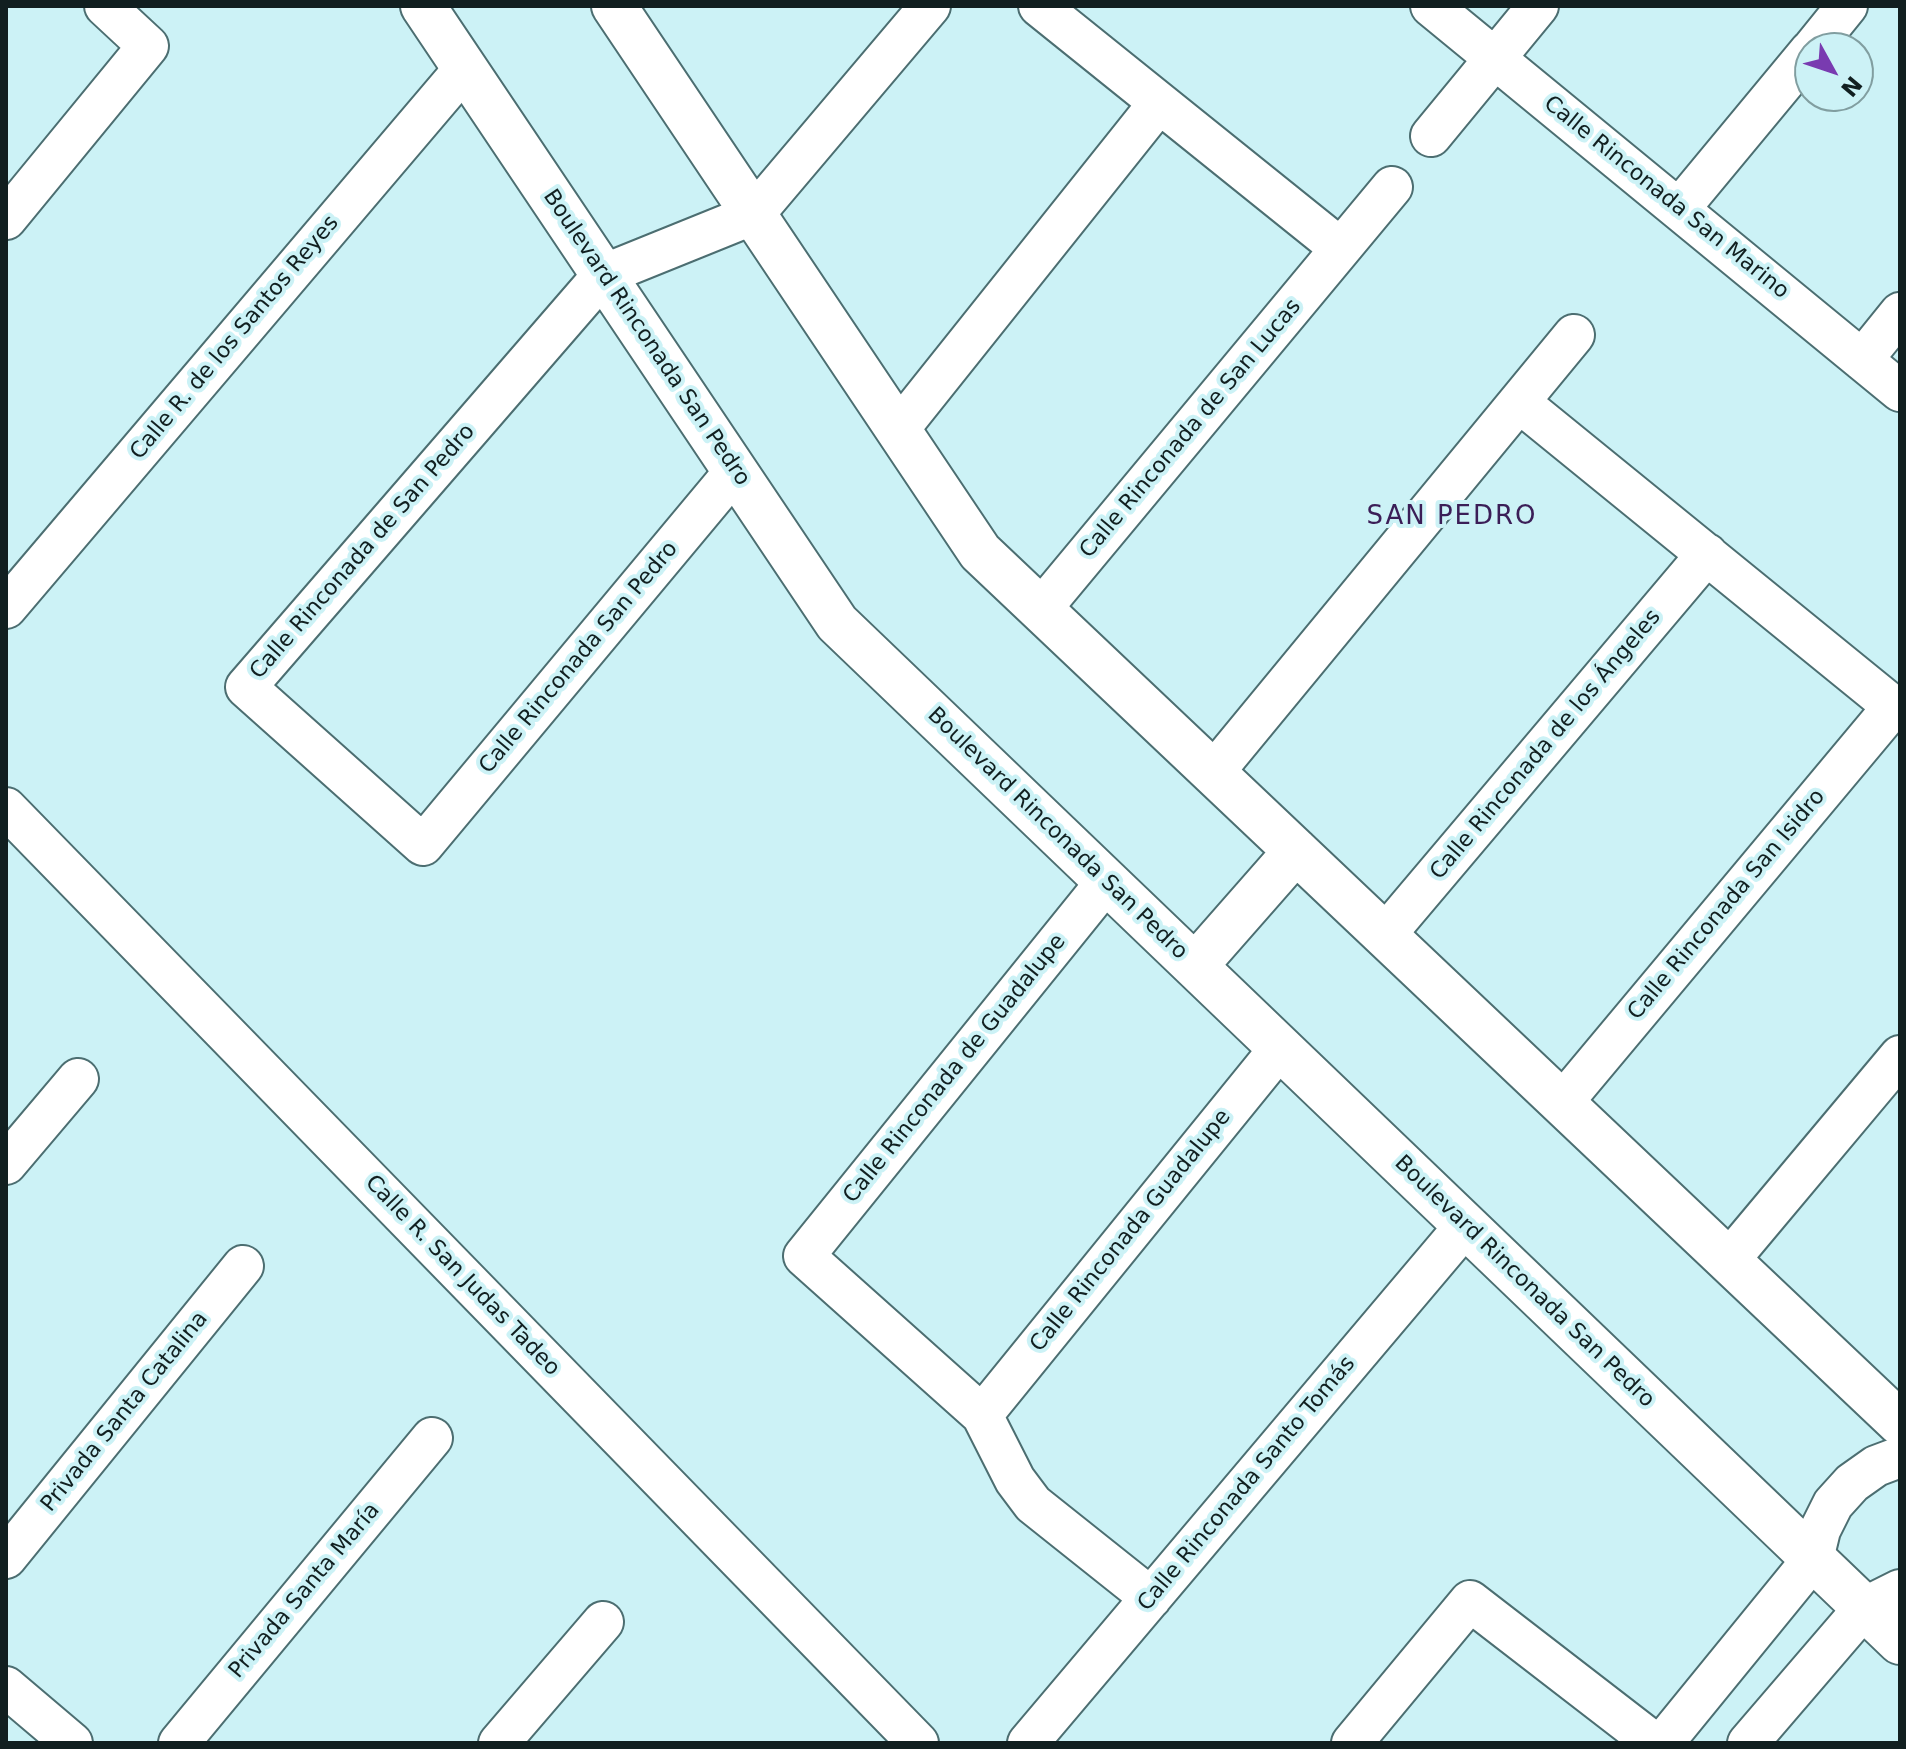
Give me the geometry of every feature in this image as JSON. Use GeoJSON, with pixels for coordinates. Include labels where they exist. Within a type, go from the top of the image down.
{"type":"FeatureCollection","features":[{"type":"Feature","properties":{"kind":"street"},"geometry":{"type":"LineString","coordinates":[[6,219],[148,46],[105,6]]}},
{"type":"Feature","properties":{"kind":"street","name":"Boulevard Rinconada San Pedro"},"geometry":{"type":"LineString","coordinates":[[423,6],[837,623],[1813,1559],[1882,1599],[1900,1642]]}},
{"type":"Feature","properties":{"kind":"street"},"geometry":{"type":"LineString","coordinates":[[603,275],[754,214],[930,6]]}},
{"type":"Feature","properties":{"kind":"street"},"geometry":{"type":"LineString","coordinates":[[1039,6],[1340,248]]}},
{"type":"Feature","properties":{"kind":"street","name":"Calle Rinconada San Marino"},"geometry":{"type":"LineString","coordinates":[[1431,6],[1900,391]]}},
{"type":"Feature","properties":{"kind":"street"},"geometry":{"type":"LineString","coordinates":[[1431,136],[1538,6]]}},
{"type":"Feature","properties":{"kind":"street"},"geometry":{"type":"LineString","coordinates":[[1826,32],[1847,6]]}},
{"type":"Feature","properties":{"kind":"street"},"geometry":{"type":"LineString","coordinates":[[619,8],[980,552],[1900,1423]]}},
{"type":"Feature","properties":{"kind":"street","name":"Calle R. de los Santos Reyes"},"geometry":{"type":"LineString","coordinates":[[6,608],[465,68]]}},
{"type":"Feature","properties":{"kind":"street"},"geometry":{"type":"LineString","coordinates":[[1679,209],[1794,70]]}},
{"type":"Feature","properties":{"kind":"street"},"geometry":{"type":"LineString","coordinates":[[898,430],[1159,103]]}},
{"type":"Feature","properties":{"kind":"street","name":"Calle Rinconada de San Lucas"},"geometry":{"type":"LineString","coordinates":[[1041,609],[1392,187]]}},
{"type":"Feature","properties":{"kind":"street","name":"Calle Rinconada de San Pedro"},"geometry":{"type":"LineString","coordinates":[[423,845],[246,687],[603,275]]}},
{"type":"Feature","properties":{"kind":"street"},"geometry":{"type":"LineString","coordinates":[[1862,360],[1900,313]]}},
{"type":"Feature","properties":{"kind":"street"},"geometry":{"type":"LineString","coordinates":[[1213,773],[1574,335]]}},
{"type":"Feature","properties":{"kind":"street","name":"Calle Rinconada San Isidro"},"geometry":{"type":"LineString","coordinates":[[1519,402],[1896,709],[1562,1103]]}},
{"type":"Feature","properties":{"kind":"street","name":"Calle Rinconada San Pedro"},"geometry":{"type":"LineString","coordinates":[[423,845],[735,471]]}},
{"type":"Feature","properties":{"kind":"street","name":"Calle Rinconada de los Ángeles"},"geometry":{"type":"LineString","coordinates":[[1385,935],[1707,554]]}},
{"type":"Feature","properties":{"kind":"street","name":"Calle R. San Judas Tadeo"},"geometry":{"type":"LineString","coordinates":[[6,808],[918,1743]]}},
{"type":"Feature","properties":{"kind":"street"},"geometry":{"type":"LineString","coordinates":[[1195,966],[1296,851]]}},
{"type":"Feature","properties":{"kind":"street","name":"Calle Rinconada de Guadalupe"},"geometry":{"type":"LineString","coordinates":[[982,1415],[804,1256],[1107,881]]}},
{"type":"Feature","properties":{"kind":"street","name":"Calle Rinconada Guadalupe"},"geometry":{"type":"LineString","coordinates":[[982,1415],[1280,1048]]}},
{"type":"Feature","properties":{"kind":"street"},"geometry":{"type":"LineString","coordinates":[[1729,1260],[1900,1056]]}},
{"type":"Feature","properties":{"kind":"street"},"geometry":{"type":"LineString","coordinates":[[6,1164],[78,1079]]}},
{"type":"Feature","properties":{"kind":"street","name":"Calle Rinconada Santo Tomás"},"geometry":{"type":"LineString","coordinates":[[1028,1743],[1465,1226]]}},
{"type":"Feature","properties":{"kind":"street","name":"Privada Santa Catalina"},"geometry":{"type":"LineString","coordinates":[[6,1558],[243,1266]]}},
{"type":"Feature","properties":{"kind":"street"},"geometry":{"type":"LineString","coordinates":[[982,1415],[1015,1480],[1033,1504],[1151,1598]]}},
{"type":"Feature","properties":{"kind":"street","name":"Privada Santa María"},"geometry":{"type":"LineString","coordinates":[[179,1743],[432,1438]]}},
{"type":"Feature","properties":{"kind":"street"},"geometry":{"type":"LineString","coordinates":[[1663,1743],[1813,1559],[1820,1530],[1833,1504],[1852,1483],[1876,1466],[1900,1457]]}},
{"type":"Feature","properties":{"kind":"street"},"geometry":{"type":"LineString","coordinates":[[1748,1743],[1882,1599]]}},
{"type":"Feature","properties":{"kind":"street"},"geometry":{"type":"LineString","coordinates":[[1352,1743],[1470,1601],[1654,1743]]}},
{"type":"Feature","properties":{"kind":"street"},"geometry":{"type":"LineString","coordinates":[[499,1743],[603,1622]]}},
{"type":"Feature","properties":{"kind":"street"},"geometry":{"type":"LineString","coordinates":[[6,1687],[72,1743]]}},
{"type":"Feature","properties":{"kind":"district","name":"SAN PEDRO"},"geometry":{"type":"Point","coordinates":[1452,517]}}]}
